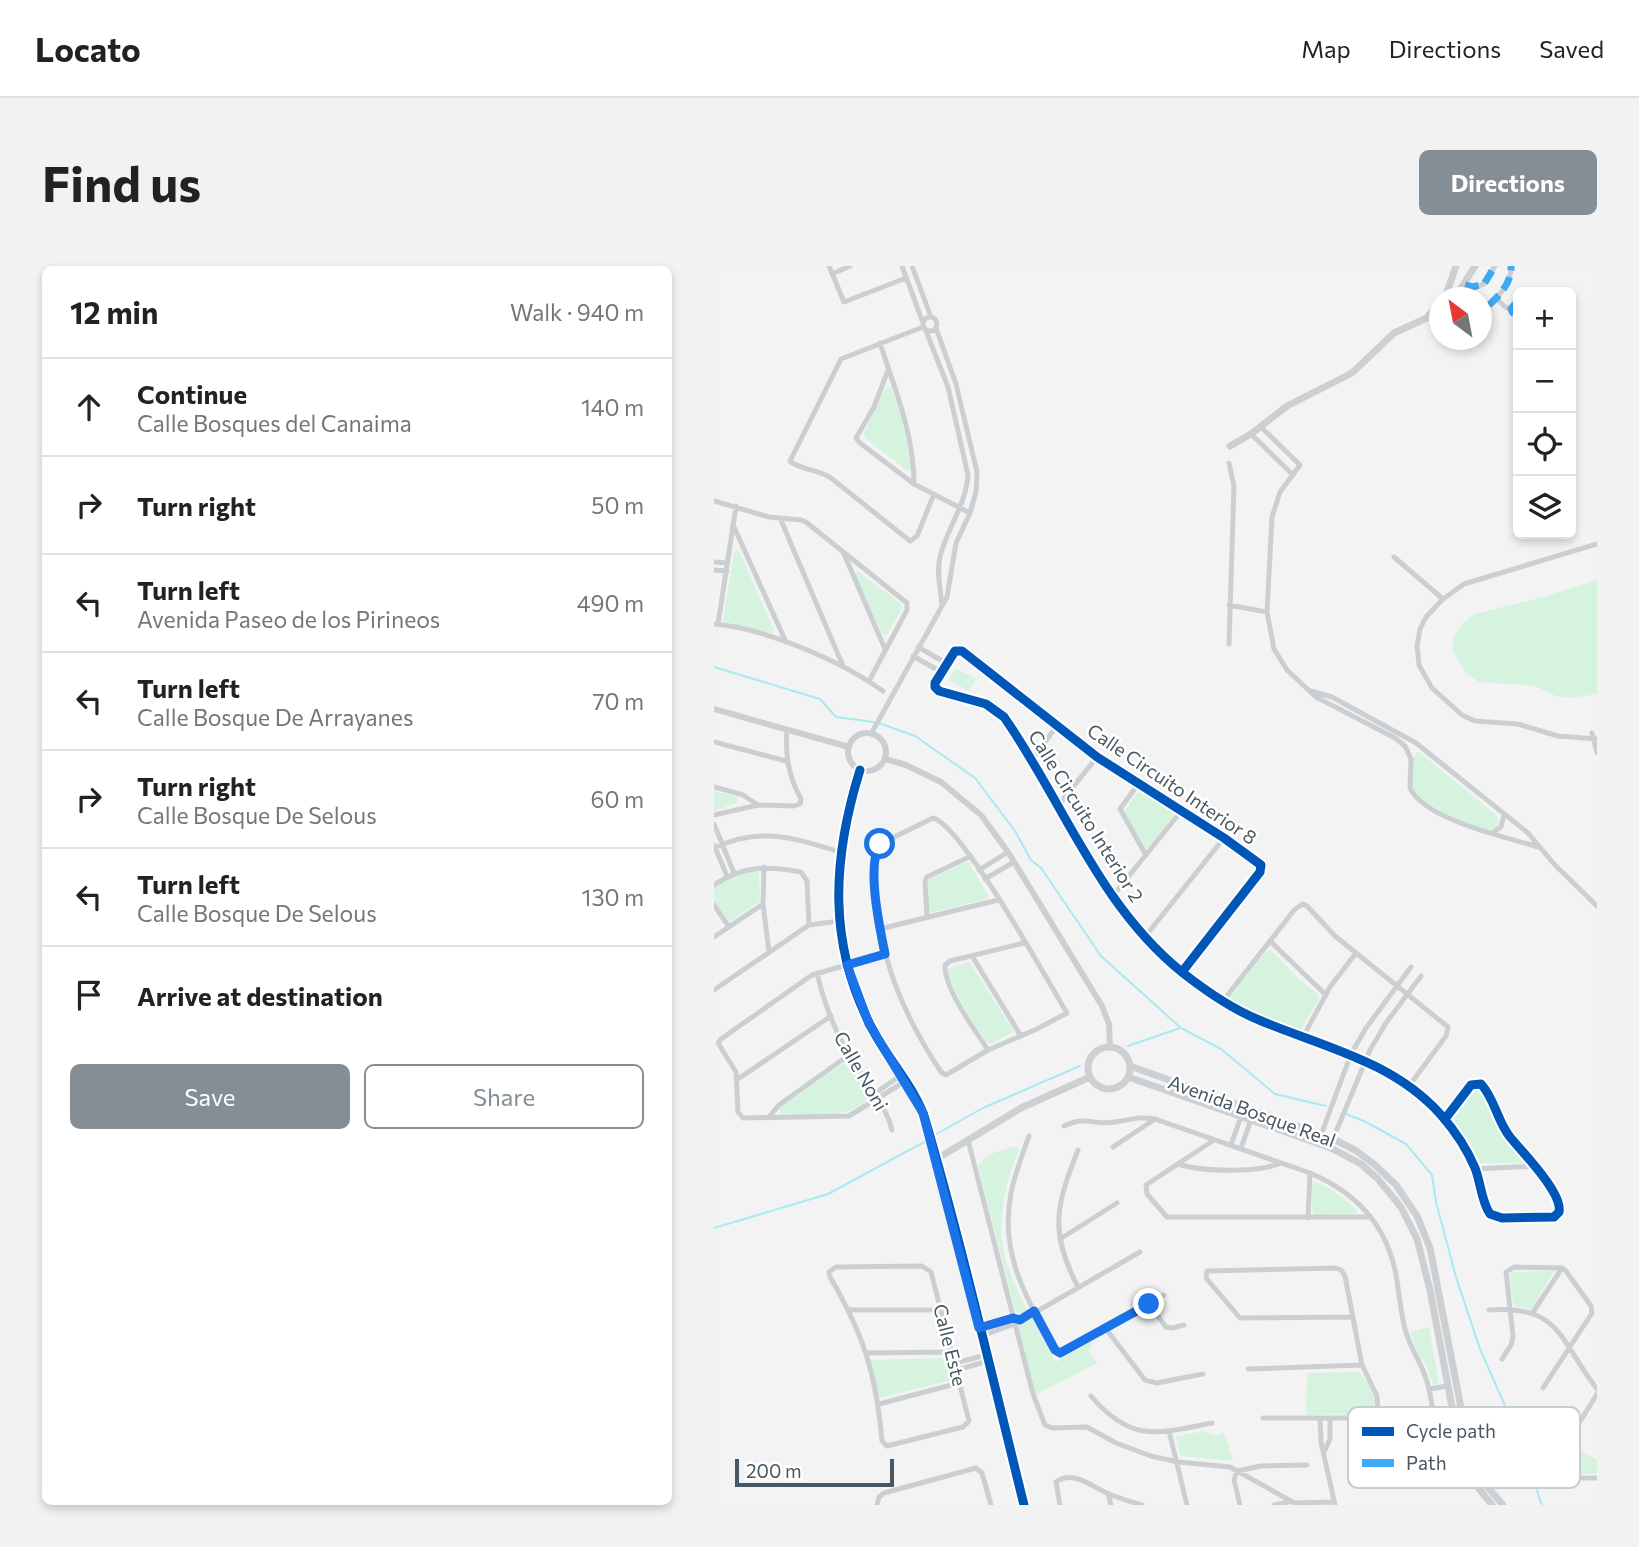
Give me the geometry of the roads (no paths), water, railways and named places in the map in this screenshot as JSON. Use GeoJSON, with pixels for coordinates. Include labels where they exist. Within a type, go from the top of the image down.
{"type":"FeatureCollection","features":[{"type":"Feature","properties":{"kind":"main road"},"geometry":{"type":"LineString","coordinates":[[1449,287],[1456,266]]}},
{"type":"Feature","properties":{"kind":"main road"},"geometry":{"type":"LineString","coordinates":[[1454,275],[1465,285],[1475,266]]}},
{"type":"Feature","properties":{"kind":"main road"},"geometry":{"type":"LineString","coordinates":[[1423,320],[1429,314]]}},
{"type":"Feature","properties":{"kind":"main road"},"geometry":{"type":"LineString","coordinates":[[1230,446],[1261,427],[1287,406],[1345,377],[1394,333],[1429,317]]}},
{"type":"Feature","properties":{"kind":"main road"},"geometry":{"type":"LineString","coordinates":[[1110,1047],[1126,1055],[1130,1066],[1128,1077],[1121,1085],[1110,1089],[1098,1086],[1090,1077],[1090,1059],[1098,1050],[1110,1047]]}},
{"type":"Feature","properties":{"kind":"main road","name":"Avenida Bosque Real"},"geometry":{"type":"LineString","coordinates":[[1130,1066],[1242,1112]]}},
{"type":"Feature","properties":{"kind":"main road"},"geometry":{"type":"LineString","coordinates":[[935,1160],[1021,1108],[1090,1077]]}},
{"type":"Feature","properties":{"kind":"main road","name":"Avenida Bosque Real"},"geometry":{"type":"LineString","coordinates":[[1128,1077],[1333,1139],[1375,1165],[1396,1185],[1411,1207],[1430,1248],[1451,1407]]}},
{"type":"Feature","properties":{"kind":"main road","name":"Avenida Bosque Real"},"geometry":{"type":"LineString","coordinates":[[1252,1115],[1340,1152],[1361,1164],[1386,1188],[1401,1208],[1417,1239],[1439,1319],[1459,1407]]}},
{"type":"Feature","properties":{"kind":"main road","name":"Avenida Bosque Real"},"geometry":{"type":"LineString","coordinates":[[1479,1488],[1492,1505]]}},
{"type":"Feature","properties":{"kind":"main road","name":"Avenida Bosque Real"},"geometry":{"type":"LineString","coordinates":[[1489,1488],[1503,1505]]}},
{"type":"Feature","properties":{"kind":"street"},"geometry":{"type":"LineString","coordinates":[[829,266],[842,300],[847,302],[906,278]]}},
{"type":"Feature","properties":{"kind":"street"},"geometry":{"type":"LineString","coordinates":[[832,274],[850,266]]}},
{"type":"Feature","properties":{"kind":"street"},"geometry":{"type":"LineString","coordinates":[[902,266],[948,387],[968,475],[961,507],[940,558],[938,576],[942,606]]}},
{"type":"Feature","properties":{"kind":"street"},"geometry":{"type":"LineString","coordinates":[[873,731],[885,746],[885,759],[872,771],[860,770],[850,761],[849,747],[860,735],[873,731],[942,606],[949,590],[950,564],[956,543],[976,492],[976,472],[956,384],[936,328],[937,321],[931,317],[912,266]]}},
{"type":"Feature","properties":{"kind":"street"},"geometry":{"type":"LineString","coordinates":[[1465,285],[1473,287],[1484,284],[1495,266]]}},
{"type":"Feature","properties":{"kind":"street"},"geometry":{"type":"LineString","coordinates":[[1492,301],[1510,278],[1511,266]]}},
{"type":"Feature","properties":{"kind":"street"},"geometry":{"type":"LineString","coordinates":[[1496,298],[1513,313]]}},
{"type":"Feature","properties":{"kind":"street"},"geometry":{"type":"LineString","coordinates":[[924,327],[925,318],[931,317]]}},
{"type":"Feature","properties":{"kind":"street"},"geometry":{"type":"LineString","coordinates":[[934,494],[917,536],[910,541],[831,478],[817,470],[797,467],[790,461],[840,361],[847,355],[924,327],[933,331],[936,328]]}},
{"type":"Feature","properties":{"kind":"street"},"geometry":{"type":"LineString","coordinates":[[880,343],[907,424],[915,484]]}},
{"type":"Feature","properties":{"kind":"street"},"geometry":{"type":"LineString","coordinates":[[888,370],[874,407],[856,438],[915,484],[970,513]]}},
{"type":"Feature","properties":{"kind":"street"},"geometry":{"type":"LineString","coordinates":[[1261,427],[1299,463],[1273,507],[1266,612],[1271,637],[1281,662],[1295,679],[1320,700],[1401,743],[1411,759],[1409,785],[1417,798],[1449,818],[1538,847]]}},
{"type":"Feature","properties":{"kind":"street"},"geometry":{"type":"LineString","coordinates":[[1251,434],[1293,475]]}},
{"type":"Feature","properties":{"kind":"street"},"geometry":{"type":"LineString","coordinates":[[1276,459],[1285,450]]}},
{"type":"Feature","properties":{"kind":"street"},"geometry":{"type":"LineString","coordinates":[[1229,463],[1234,486],[1229,644]]}},
{"type":"Feature","properties":{"kind":"street"},"geometry":{"type":"LineString","coordinates":[[714,501],[769,517],[806,522],[907,603],[907,610],[869,681]]}},
{"type":"Feature","properties":{"kind":"street"},"geometry":{"type":"LineString","coordinates":[[736,506],[716,624],[786,642],[844,667],[883,691]]}},
{"type":"Feature","properties":{"kind":"street"},"geometry":{"type":"LineString","coordinates":[[780,518],[844,667]]}},
{"type":"Feature","properties":{"kind":"street"},"geometry":{"type":"LineString","coordinates":[[734,527],[786,642]]}},
{"type":"Feature","properties":{"kind":"street"},"geometry":{"type":"LineString","coordinates":[[1597,544],[1464,584],[1443,599],[1426,617],[1420,629],[1417,652],[1424,677],[1446,703],[1462,715],[1475,721],[1518,724],[1558,736],[1595,736],[1597,753]]}},
{"type":"Feature","properties":{"kind":"street"},"geometry":{"type":"LineString","coordinates":[[842,551],[885,649]]}},
{"type":"Feature","properties":{"kind":"street"},"geometry":{"type":"LineString","coordinates":[[1394,557],[1443,599]]}},
{"type":"Feature","properties":{"kind":"street"},"geometry":{"type":"LineString","coordinates":[[714,562],[728,563]]}},
{"type":"Feature","properties":{"kind":"street"},"geometry":{"type":"LineString","coordinates":[[714,570],[727,571]]}},
{"type":"Feature","properties":{"kind":"street"},"geometry":{"type":"LineString","coordinates":[[1229,605],[1266,612]]}},
{"type":"Feature","properties":{"kind":"street"},"geometry":{"type":"LineString","coordinates":[[913,656],[941,672],[946,663],[918,647]]}},
{"type":"Feature","properties":{"kind":"street","name":"Calle Circuito Interior 8"},"geometry":{"type":"LineString","coordinates":[[946,663],[957,650],[962,652],[1097,757],[1182,810],[1259,863],[1261,870],[1182,972]]}},
{"type":"Feature","properties":{"kind":"street","name":"Calle Circuito Interior 2"},"geometry":{"type":"LineString","coordinates":[[941,672],[935,683],[937,689],[979,701],[1000,713],[1112,897],[1144,938],[1182,972],[1223,1001],[1258,1020],[1365,1060],[1409,1086],[1445,1119],[1457,1134],[1475,1169],[1490,1213],[1502,1218],[1554,1217],[1559,1212],[1560,1205],[1535,1166]]}},
{"type":"Feature","properties":{"kind":"street"},"geometry":{"type":"LineString","coordinates":[[1311,691],[1332,697],[1416,743],[1528,833],[1538,847],[1597,906]]}},
{"type":"Feature","properties":{"kind":"street"},"geometry":{"type":"LineString","coordinates":[[714,709],[849,747]]}},
{"type":"Feature","properties":{"kind":"street"},"geometry":{"type":"LineString","coordinates":[[1031,761],[1056,727]]}},
{"type":"Feature","properties":{"kind":"street"},"geometry":{"type":"LineString","coordinates":[[714,814],[758,805],[794,807],[800,804],[801,799],[786,761],[787,729]]}},
{"type":"Feature","properties":{"kind":"street"},"geometry":{"type":"LineString","coordinates":[[714,742],[786,761]]}},
{"type":"Feature","properties":{"kind":"street"},"geometry":{"type":"LineString","coordinates":[[1057,807],[1097,757]]}},
{"type":"Feature","properties":{"kind":"street"},"geometry":{"type":"LineString","coordinates":[[885,759],[923,772],[956,792],[981,814],[1008,852],[1106,1013],[1110,1047]]}},
{"type":"Feature","properties":{"kind":"street"},"geometry":{"type":"LineString","coordinates":[[860,770],[849,805],[837,885],[847,965],[869,1024],[923,1113],[1024,1505]]}},
{"type":"Feature","properties":{"kind":"street"},"geometry":{"type":"LineString","coordinates":[[1139,783],[1121,809],[1146,855]]}},
{"type":"Feature","properties":{"kind":"street"},"geometry":{"type":"LineString","coordinates":[[714,787],[743,795],[758,805]]}},
{"type":"Feature","properties":{"kind":"street"},"geometry":{"type":"LineString","coordinates":[[1112,897],[1182,810]]}},
{"type":"Feature","properties":{"kind":"street"},"geometry":{"type":"LineString","coordinates":[[1492,833],[1500,828],[1504,816]]}},
{"type":"Feature","properties":{"kind":"street"},"geometry":{"type":"LineString","coordinates":[[937,819],[945,824],[979,870],[1067,1013],[988,1050],[951,1073],[943,1074],[913,1028],[899,998],[885,954],[874,873],[876,851],[880,844],[926,821],[937,819]]}},
{"type":"Feature","properties":{"kind":"street"},"geometry":{"type":"LineString","coordinates":[[714,824],[734,873]]}},
{"type":"Feature","properties":{"kind":"street"},"geometry":{"type":"LineString","coordinates":[[727,876],[714,847],[750,836],[793,838],[840,852]]}},
{"type":"Feature","properties":{"kind":"street"},"geometry":{"type":"LineString","coordinates":[[1144,938],[1224,838]]}},
{"type":"Feature","properties":{"kind":"street"},"geometry":{"type":"LineString","coordinates":[[979,870],[1008,852]]}},
{"type":"Feature","properties":{"kind":"street"},"geometry":{"type":"LineString","coordinates":[[927,916],[927,877],[971,856]]}},
{"type":"Feature","properties":{"kind":"street"},"geometry":{"type":"LineString","coordinates":[[985,879],[1014,862]]}},
{"type":"Feature","properties":{"kind":"street"},"geometry":{"type":"LineString","coordinates":[[764,867],[763,904],[769,952]]}},
{"type":"Feature","properties":{"kind":"street"},"geometry":{"type":"LineString","coordinates":[[714,885],[734,873],[764,867],[804,873],[807,881],[809,925]]}},
{"type":"Feature","properties":{"kind":"street"},"geometry":{"type":"LineString","coordinates":[[880,929],[998,900]]}},
{"type":"Feature","properties":{"kind":"street"},"geometry":{"type":"LineString","coordinates":[[714,937],[763,904]]}},
{"type":"Feature","properties":{"kind":"street"},"geometry":{"type":"LineString","coordinates":[[1223,1001],[1295,909],[1303,904],[1356,953],[1449,1029],[1447,1036],[1409,1086]]}},
{"type":"Feature","properties":{"kind":"street"},"geometry":{"type":"LineString","coordinates":[[714,905],[729,927]]}},
{"type":"Feature","properties":{"kind":"street"},"geometry":{"type":"LineString","coordinates":[[714,990],[809,925],[840,921]]}},
{"type":"Feature","properties":{"kind":"street"},"geometry":{"type":"LineString","coordinates":[[1270,942],[1326,995]]}},
{"type":"Feature","properties":{"kind":"street"},"geometry":{"type":"LineString","coordinates":[[988,1050],[964,1012],[945,971],[945,965],[950,961],[1024,943]]}},
{"type":"Feature","properties":{"kind":"street"},"geometry":{"type":"LineString","coordinates":[[1303,1037],[1326,995],[1356,953]]}},
{"type":"Feature","properties":{"kind":"street"},"geometry":{"type":"LineString","coordinates":[[885,954],[817,973],[719,1041],[719,1046],[732,1064],[738,1079],[740,1116],[849,1116],[902,1079]]}},
{"type":"Feature","properties":{"kind":"street"},"geometry":{"type":"LineString","coordinates":[[972,956],[1021,1036]]}},
{"type":"Feature","properties":{"kind":"street"},"geometry":{"type":"LineString","coordinates":[[1321,1135],[1351,1054],[1366,1028],[1411,967]]}},
{"type":"Feature","properties":{"kind":"street","name":"Calle Noni"},"geometry":{"type":"LineString","coordinates":[[817,973],[831,1016],[849,1055],[875,1096],[892,1130]]}},
{"type":"Feature","properties":{"kind":"street"},"geometry":{"type":"LineString","coordinates":[[1333,1139],[1377,1035],[1421,976]]}},
{"type":"Feature","properties":{"kind":"street"},"geometry":{"type":"LineString","coordinates":[[738,1079],[831,1016]]}},
{"type":"Feature","properties":{"kind":"street"},"geometry":{"type":"LineString","coordinates":[[768,1117],[779,1105],[849,1055]]}},
{"type":"Feature","properties":{"kind":"street"},"geometry":{"type":"LineString","coordinates":[[1445,1119],[1471,1085],[1481,1084],[1509,1136],[1535,1166]]}},
{"type":"Feature","properties":{"kind":"street"},"geometry":{"type":"LineString","coordinates":[[1231,1145],[1242,1112]]}},
{"type":"Feature","properties":{"kind":"street"},"geometry":{"type":"LineString","coordinates":[[1241,1148],[1252,1115]]}},
{"type":"Feature","properties":{"kind":"street"},"geometry":{"type":"LineString","coordinates":[[1064,1126],[1079,1120],[1108,1123],[1137,1116],[1155,1119],[1310,1173],[1340,1188],[1371,1217],[1388,1249],[1395,1268],[1405,1329],[1429,1389],[1432,1407]]}},
{"type":"Feature","properties":{"kind":"street"},"geometry":{"type":"LineString","coordinates":[[1113,1147],[1155,1119]]}},
{"type":"Feature","properties":{"kind":"street"},"geometry":{"type":"LineString","coordinates":[[1029,1136],[1011,1193],[1008,1222],[1014,1268],[1058,1353],[1164,1295]]}},
{"type":"Feature","properties":{"kind":"street"},"geometry":{"type":"LineString","coordinates":[[968,1140],[1033,1394],[1045,1425],[1052,1428],[1087,1427],[1134,1451],[1178,1462],[1221,1466],[1237,1471],[1294,1503]]}},
{"type":"Feature","properties":{"kind":"street"},"geometry":{"type":"LineString","coordinates":[[1214,1140],[1145,1188],[1162,1213],[1171,1219],[1371,1217]]}},
{"type":"Feature","properties":{"kind":"street"},"geometry":{"type":"LineString","coordinates":[[1078,1150],[1062,1193],[1058,1213],[1064,1258],[1078,1287]]}},
{"type":"Feature","properties":{"kind":"street"},"geometry":{"type":"LineString","coordinates":[[1178,1164],[1198,1168],[1256,1169],[1281,1163]]}},
{"type":"Feature","properties":{"kind":"street"},"geometry":{"type":"LineString","coordinates":[[1475,1169],[1535,1166]]}},
{"type":"Feature","properties":{"kind":"street"},"geometry":{"type":"LineString","coordinates":[[1308,1218],[1310,1173]]}},
{"type":"Feature","properties":{"kind":"street"},"geometry":{"type":"LineString","coordinates":[[1060,1239],[1117,1203]]}},
{"type":"Feature","properties":{"kind":"street"},"geometry":{"type":"LineString","coordinates":[[980,1332],[1016,1320],[1140,1252]]}},
{"type":"Feature","properties":{"kind":"street","name":"Calle Este"},"geometry":{"type":"LineString","coordinates":[[849,1310],[830,1277],[830,1270],[836,1267],[928,1268],[969,1419],[968,1424],[891,1447],[884,1444],[879,1404]]}},
{"type":"Feature","properties":{"kind":"street"},"geometry":{"type":"LineString","coordinates":[[1502,1359],[1513,1341],[1505,1276],[1507,1271],[1514,1268],[1562,1268],[1573,1279],[1592,1311],[1543,1388]]}},
{"type":"Feature","properties":{"kind":"street"},"geometry":{"type":"LineString","coordinates":[[1533,1312],[1562,1268]]}},
{"type":"Feature","properties":{"kind":"street"},"geometry":{"type":"LineString","coordinates":[[1352,1317],[1240,1318],[1206,1278],[1205,1273],[1209,1270],[1338,1269],[1345,1276],[1362,1366],[1377,1396],[1378,1407]]}},
{"type":"Feature","properties":{"kind":"street"},"geometry":{"type":"LineString","coordinates":[[1149,1304],[1166,1327],[1184,1325]]}},
{"type":"Feature","properties":{"kind":"street"},"geometry":{"type":"LineString","coordinates":[[1489,1310],[1510,1308],[1533,1312],[1555,1328],[1597,1392],[1580,1420]]}},
{"type":"Feature","properties":{"kind":"street"},"geometry":{"type":"LineString","coordinates":[[941,1310],[849,1310],[867,1353],[879,1404],[959,1383]]}},
{"type":"Feature","properties":{"kind":"street"},"geometry":{"type":"LineString","coordinates":[[1106,1329],[1145,1380],[1157,1383],[1203,1374]]}},
{"type":"Feature","properties":{"kind":"street"},"geometry":{"type":"LineString","coordinates":[[867,1353],[952,1352]]}},
{"type":"Feature","properties":{"kind":"street"},"geometry":{"type":"LineString","coordinates":[[956,1367],[987,1358]]}},
{"type":"Feature","properties":{"kind":"street"},"geometry":{"type":"LineString","coordinates":[[1248,1369],[1362,1366]]}},
{"type":"Feature","properties":{"kind":"street"},"geometry":{"type":"LineString","coordinates":[[1429,1389],[1447,1386]]}},
{"type":"Feature","properties":{"kind":"street"},"geometry":{"type":"LineString","coordinates":[[1091,1396],[1107,1415],[1129,1428],[1144,1432],[1169,1431],[1212,1423]]}},
{"type":"Feature","properties":{"kind":"street"},"geometry":{"type":"LineString","coordinates":[[1263,1418],[1348,1418]]}},
{"type":"Feature","properties":{"kind":"street"},"geometry":{"type":"LineString","coordinates":[[1274,1505],[1335,1503],[1321,1439],[1320,1418]]}},
{"type":"Feature","properties":{"kind":"street"},"geometry":{"type":"LineString","coordinates":[[1325,1450],[1330,1439],[1330,1418]]}},
{"type":"Feature","properties":{"kind":"street"},"geometry":{"type":"LineString","coordinates":[[1169,1431],[1187,1505]]}},
{"type":"Feature","properties":{"kind":"street"},"geometry":{"type":"LineString","coordinates":[[1237,1471],[1261,1466],[1307,1465]]}},
{"type":"Feature","properties":{"kind":"street"},"geometry":{"type":"LineString","coordinates":[[877,1505],[879,1497],[884,1493],[972,1469],[979,1469],[982,1474],[991,1505]]}},
{"type":"Feature","properties":{"kind":"street"},"geometry":{"type":"LineString","coordinates":[[1237,1471],[1234,1480],[1240,1505]]}},
{"type":"Feature","properties":{"kind":"street"},"geometry":{"type":"LineString","coordinates":[[1060,1505],[1056,1482],[1062,1478],[1075,1477],[1142,1505]]}},
{"type":"Feature","properties":{"kind":"street"},"geometry":{"type":"LineString","coordinates":[[1108,1493],[1111,1505]]}},
{"type":"Feature","properties":{"kind":"waterway"},"geometry":{"type":"LineString","coordinates":[[714,667],[820,699],[836,717],[874,722]]}},
{"type":"Feature","properties":{"kind":"waterway"},"geometry":{"type":"LineString","coordinates":[[879,723],[915,736],[975,778],[1101,956],[1181,1028],[1221,1049],[1275,1094],[1326,1106]]}},
{"type":"Feature","properties":{"kind":"waterway"},"geometry":{"type":"LineString","coordinates":[[1128,1046],[1180,1028]]}},
{"type":"Feature","properties":{"kind":"waterway"},"geometry":{"type":"LineString","coordinates":[[933,1136],[983,1108],[1080,1066]]}},
{"type":"Feature","properties":{"kind":"waterway"},"geometry":{"type":"LineString","coordinates":[[1346,1114],[1406,1144],[1432,1175],[1436,1202],[1456,1277],[1480,1349],[1506,1407]]}},
{"type":"Feature","properties":{"kind":"waterway"},"geometry":{"type":"LineString","coordinates":[[714,1228],[828,1194],[926,1141]]}},
{"type":"Feature","properties":{"kind":"waterway"},"geometry":{"type":"LineString","coordinates":[[1536,1488],[1542,1505]]}}]}
